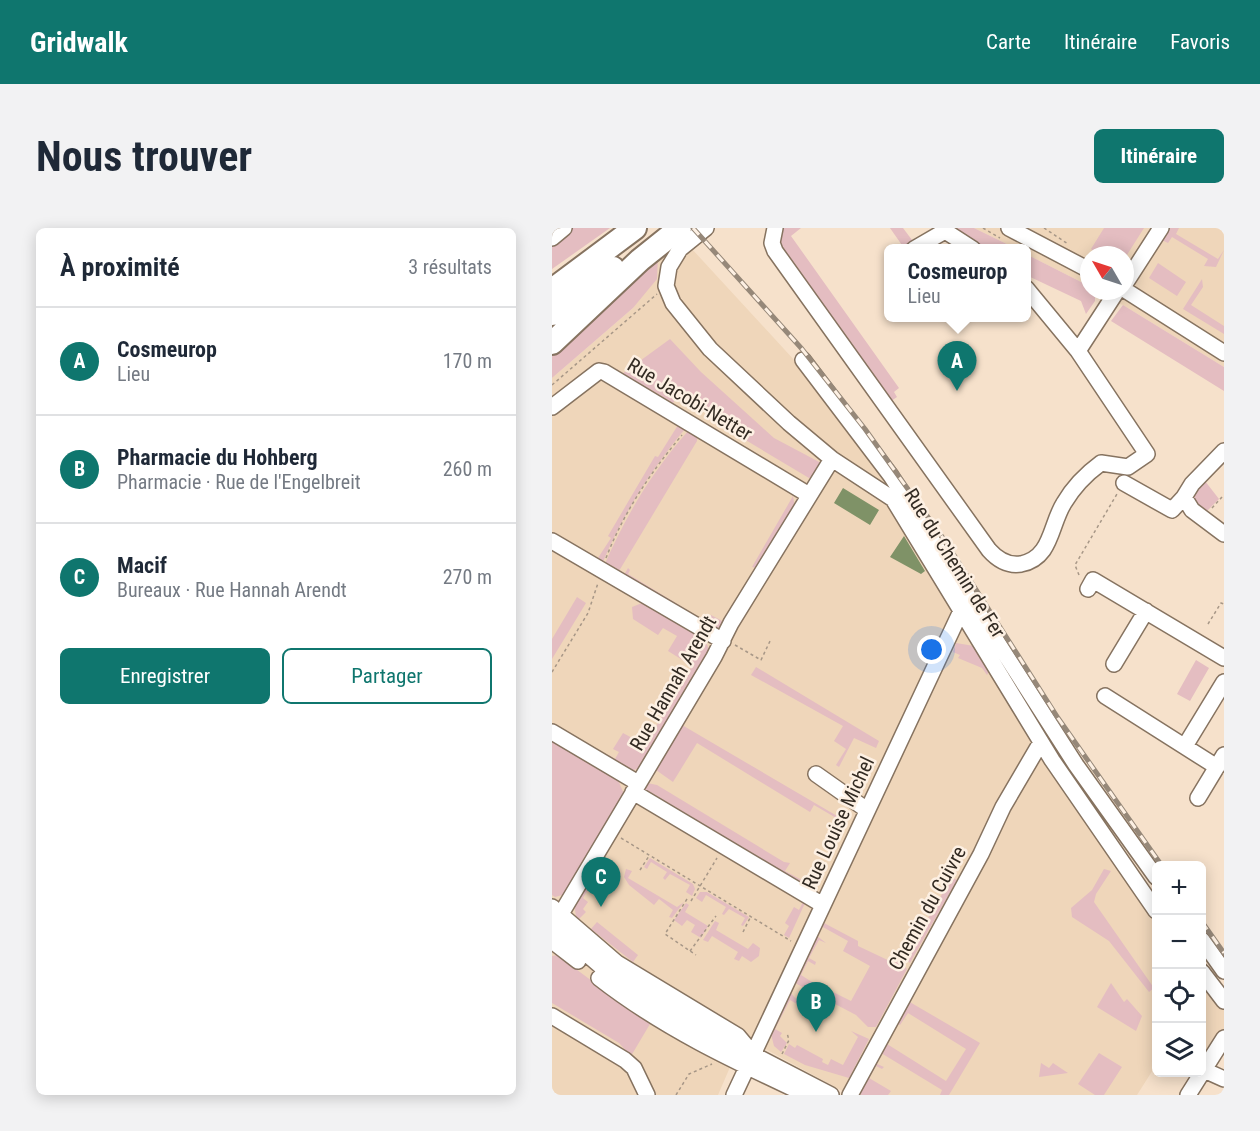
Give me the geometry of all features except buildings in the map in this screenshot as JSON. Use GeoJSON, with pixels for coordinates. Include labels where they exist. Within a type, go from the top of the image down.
{"type":"FeatureCollection","features":[{"type":"Feature","properties":{"kind":"highway"},"geometry":{"type":"LineString","coordinates":[[552,281],[634,228]]}},
{"type":"Feature","properties":{"kind":"highway"},"geometry":{"type":"LineString","coordinates":[[552,290],[634,228]]}},
{"type":"Feature","properties":{"kind":"highway"},"geometry":{"type":"LineString","coordinates":[[552,314],[666,228]]}},
{"type":"Feature","properties":{"kind":"highway"},"geometry":{"type":"LineString","coordinates":[[552,343],[640,260],[680,228]]}},
{"type":"Feature","properties":{"kind":"street"},"geometry":{"type":"LineString","coordinates":[[552,238],[564,228]]}},
{"type":"Feature","properties":{"kind":"street"},"geometry":{"type":"LineString","coordinates":[[666,286],[666,274],[676,254],[706,228]]}},
{"type":"Feature","properties":{"kind":"street"},"geometry":{"type":"LineString","coordinates":[[775,228],[772,243],[776,251],[989,550],[1005,562],[1020,564],[1042,553],[1062,505],[1086,474],[1101,463],[1128,467],[1147,454],[1078,351],[1031,294]]}},
{"type":"Feature","properties":{"kind":"street"},"geometry":{"type":"LineString","coordinates":[[1009,228],[1080,265]]}},
{"type":"Feature","properties":{"kind":"street"},"geometry":{"type":"LineString","coordinates":[[1134,270],[1161,228]]}},
{"type":"Feature","properties":{"kind":"street"},"geometry":{"type":"LineString","coordinates":[[921,244],[943,229],[966,244]]}},
{"type":"Feature","properties":{"kind":"street","name":"Rue du Chemin de Fer"},"geometry":{"type":"LineString","coordinates":[[666,286],[678,310],[710,349],[832,459],[893,499],[1079,802],[1152,905]]}},
{"type":"Feature","properties":{"kind":"street"},"geometry":{"type":"LineString","coordinates":[[1134,296],[1224,353]]}},
{"type":"Feature","properties":{"kind":"street"},"geometry":{"type":"LineString","coordinates":[[1078,351],[1111,300]]}},
{"type":"Feature","properties":{"kind":"street"},"geometry":{"type":"LineString","coordinates":[[803,360],[891,476],[1076,765],[1152,871]]}},
{"type":"Feature","properties":{"kind":"street","name":"Rue Jacobi-Netter"},"geometry":{"type":"LineString","coordinates":[[552,406],[599,371],[604,372],[809,495]]}},
{"type":"Feature","properties":{"kind":"street"},"geometry":{"type":"LineString","coordinates":[[1124,483],[1172,510],[1184,497],[1186,491],[1218,466],[1224,450]]}},
{"type":"Feature","properties":{"kind":"street","name":"Rue Hannah Arendt"},"geometry":{"type":"LineString","coordinates":[[554,924],[832,459]]}},
{"type":"Feature","properties":{"kind":"street"},"geometry":{"type":"LineString","coordinates":[[1184,497],[1187,504],[1224,534]]}},
{"type":"Feature","properties":{"kind":"street"},"geometry":{"type":"LineString","coordinates":[[552,541],[723,639]]}},
{"type":"Feature","properties":{"kind":"street"},"geometry":{"type":"LineString","coordinates":[[1090,586],[1093,580],[1224,657]]}},
{"type":"Feature","properties":{"kind":"street","name":"Rue Louise Michel"},"geometry":{"type":"LineString","coordinates":[[734,1095],[961,611]]}},
{"type":"Feature","properties":{"kind":"street"},"geometry":{"type":"LineString","coordinates":[[1114,664],[1146,611]]}},
{"type":"Feature","properties":{"kind":"street"},"geometry":{"type":"LineString","coordinates":[[1185,746],[1224,682]]}},
{"type":"Feature","properties":{"kind":"street"},"geometry":{"type":"LineString","coordinates":[[1105,696],[1185,746],[1221,761],[1198,798]]}},
{"type":"Feature","properties":{"kind":"street"},"geometry":{"type":"LineString","coordinates":[[552,732],[724,846],[823,905]]}},
{"type":"Feature","properties":{"kind":"street","name":"Chemin du Cuivre"},"geometry":{"type":"LineString","coordinates":[[850,1095],[1041,742]]}},
{"type":"Feature","properties":{"kind":"street"},"geometry":{"type":"LineString","coordinates":[[816,774],[867,810]]}},
{"type":"Feature","properties":{"kind":"street"},"geometry":{"type":"LineString","coordinates":[[554,924],[611,975],[690,1025],[736,1048],[750,1060],[807,1095]]}},
{"type":"Feature","properties":{"kind":"street"},"geometry":{"type":"LineString","coordinates":[[554,924],[738,1036],[750,1060]]}},
{"type":"Feature","properties":{"kind":"street"},"geometry":{"type":"LineString","coordinates":[[554,924],[661,1021],[701,1045],[750,1060],[831,1095]]}},
{"type":"Feature","properties":{"kind":"street"},"geometry":{"type":"LineString","coordinates":[[1206,946],[1224,972]]}},
{"type":"Feature","properties":{"kind":"street"},"geometry":{"type":"LineString","coordinates":[[1206,977],[1224,1001]]}},
{"type":"Feature","properties":{"kind":"street"},"geometry":{"type":"LineString","coordinates":[[552,1016],[625,1060],[634,1068],[646,1095]]}},
{"type":"Feature","properties":{"kind":"street"},"geometry":{"type":"LineString","coordinates":[[1206,1067],[1224,1038]]}},
{"type":"Feature","properties":{"kind":"street"},"geometry":{"type":"LineString","coordinates":[[1206,1071],[1224,1079]]}},
{"type":"Feature","properties":{"kind":"street"},"geometry":{"type":"LineString","coordinates":[[1188,1095],[1200,1077]]}},
{"type":"Feature","properties":{"kind":"path"},"geometry":{"type":"LineString","coordinates":[[1044,228],[1071,245]]}},
{"type":"Feature","properties":{"kind":"path"},"geometry":{"type":"LineString","coordinates":[[552,385],[666,286]]}},
{"type":"Feature","properties":{"kind":"path"},"geometry":{"type":"LineString","coordinates":[[552,672],[588,613],[602,570],[624,517],[657,465],[691,424]]}},
{"type":"Feature","properties":{"kind":"path"},"geometry":{"type":"LineString","coordinates":[[1090,586],[1078,574],[1075,564],[1124,483]]}},
{"type":"Feature","properties":{"kind":"path"},"geometry":{"type":"LineString","coordinates":[[1203,518],[1222,497]]}},
{"type":"Feature","properties":{"kind":"path"},"geometry":{"type":"LineString","coordinates":[[1208,624],[1221,603],[1224,604]]}},
{"type":"Feature","properties":{"kind":"path"},"geometry":{"type":"LineString","coordinates":[[723,639],[762,660],[771,639]]}},
{"type":"Feature","properties":{"kind":"path"},"geometry":{"type":"LineString","coordinates":[[610,831],[792,942]]}},
{"type":"Feature","properties":{"kind":"path"},"geometry":{"type":"LineString","coordinates":[[691,901],[724,846]]}},
{"type":"Feature","properties":{"kind":"path"},"geometry":{"type":"LineString","coordinates":[[640,870],[649,855]]}},
{"type":"Feature","properties":{"kind":"path"},"geometry":{"type":"LineString","coordinates":[[687,898],[665,934],[696,955]]}},
{"type":"Feature","properties":{"kind":"path"},"geometry":{"type":"LineString","coordinates":[[690,951],[716,916]]}},
{"type":"Feature","properties":{"kind":"path"},"geometry":{"type":"LineString","coordinates":[[742,932],[751,917]]}},
{"type":"Feature","properties":{"kind":"path"},"geometry":{"type":"LineString","coordinates":[[781,1055],[789,1040],[787,1033]]}},
{"type":"Feature","properties":{"kind":"path"},"geometry":{"type":"LineString","coordinates":[[676,1095],[689,1074],[719,1062]]}},
{"type":"Feature","properties":{"kind":"shaded area"},"geometry":{"type":"Polygon","coordinates":[[[572,228],[610,228],[552,269],[552,246],[572,228]]]}},
{"type":"Feature","properties":{"kind":"shaded area"},"geometry":{"type":"Polygon","coordinates":[[[779,228],[801,228],[791,236],[899,388],[894,392],[897,397],[888,403],[793,270],[776,237],[779,228]]]}},
{"type":"Feature","properties":{"kind":"shaded area"},"geometry":{"type":"Polygon","coordinates":[[[890,228],[903,228],[915,244],[901,244],[890,228]]]}},
{"type":"Feature","properties":{"kind":"shaded area"},"geometry":{"type":"Polygon","coordinates":[[[949,228],[974,228],[1007,244],[975,244],[949,228]]]}},
{"type":"Feature","properties":{"kind":"shaded area"},"geometry":{"type":"Polygon","coordinates":[[[974,228],[1224,228],[1224,367],[1123,305],[1107,300],[1134,300],[1134,246],[1080,246],[1080,281],[1031,257],[1031,244],[1007,244],[974,228]]]}},
{"type":"Feature","properties":{"kind":"shaded area"},"geometry":{"type":"Polygon","coordinates":[[[1104,228],[1144,228],[1133,246],[1093,246],[1104,228]]]}},
{"type":"Feature","properties":{"kind":"shaded area"},"geometry":{"type":"Polygon","coordinates":[[[1170,228],[1179,228],[1176,234],[1218,259],[1224,250],[1216,267],[1204,266],[1208,259],[1172,237],[1168,243],[1162,240],[1170,228]]]}},
{"type":"Feature","properties":{"kind":"shaded area"},"geometry":{"type":"Polygon","coordinates":[[[680,236],[807,374],[900,500],[1038,726],[1152,889],[1152,1071],[1137,1095],[850,1095],[743,1037],[718,1095],[552,1095],[552,378],[633,308],[658,256],[680,236]]]}},
{"type":"Feature","properties":{"kind":"shaded area"},"geometry":{"type":"Polygon","coordinates":[[[658,256],[657,279],[633,308],[552,378],[552,356],[658,256]]]}},
{"type":"Feature","properties":{"kind":"shaded area"},"geometry":{"type":"Polygon","coordinates":[[[1031,257],[1080,281],[1080,300],[1095,300],[1086,314],[1081,301],[1031,277],[1031,257]]]}},
{"type":"Feature","properties":{"kind":"shaded area"},"geometry":{"type":"Polygon","coordinates":[[[1158,263],[1186,282],[1177,296],[1149,278],[1158,263]]]}},
{"type":"Feature","properties":{"kind":"shaded area"},"geometry":{"type":"Polygon","coordinates":[[[1202,279],[1203,287],[1191,305],[1224,326],[1224,334],[1183,309],[1202,279]]]}},
{"type":"Feature","properties":{"kind":"shaded area"},"geometry":{"type":"Polygon","coordinates":[[[1123,305],[1224,367],[1224,391],[1111,321],[1123,305]]]}},
{"type":"Feature","properties":{"kind":"shaded area"},"geometry":{"type":"Polygon","coordinates":[[[670,339],[701,372],[774,438],[823,464],[812,477],[809,478],[722,426],[724,421],[679,394],[673,403],[650,389],[643,391],[615,371],[617,369],[622,374],[670,339]]]}},
{"type":"Feature","properties":{"kind":"shaded area"},"geometry":{"type":"Polygon","coordinates":[[[678,425],[685,429],[638,494],[602,564],[596,561],[611,538],[608,536],[655,456],[658,457],[678,425]]]}},
{"type":"Feature","properties":{"kind":"shaded area"},"geometry":{"type":"Polygon","coordinates":[[[688,431],[697,437],[697,441],[619,571],[604,566],[621,529],[641,495],[663,462],[688,431]]]}},
{"type":"Feature","properties":{"kind":"shaded area"},"geometry":{"type":"Polygon","coordinates":[[[1205,481],[1219,499],[1206,512],[1192,497],[1205,481]]]}},
{"type":"Feature","properties":{"kind":"shaded area"},"geometry":{"type":"Polygon","coordinates":[[[843,488],[879,510],[870,525],[834,503],[843,488]]]}},
{"type":"Feature","properties":{"kind":"shaded area"},"geometry":{"type":"Polygon","coordinates":[[[793,496],[795,508],[757,568],[752,567],[793,496]]]}},
{"type":"Feature","properties":{"kind":"shaded area"},"geometry":{"type":"Polygon","coordinates":[[[904,536],[925,571],[921,574],[890,557],[904,536]]]}},
{"type":"Feature","properties":{"kind":"shaded area"},"geometry":{"type":"Polygon","coordinates":[[[628,568],[630,570],[628,574],[707,622],[711,615],[724,622],[721,628],[715,629],[623,577],[628,568]]]}},
{"type":"Feature","properties":{"kind":"shaded area"},"geometry":{"type":"Polygon","coordinates":[[[577,597],[586,603],[552,659],[552,639],[577,597]]]}},
{"type":"Feature","properties":{"kind":"shaded area"},"geometry":{"type":"Polygon","coordinates":[[[642,603],[705,640],[710,652],[639,768],[631,771],[608,758],[609,755],[615,759],[619,752],[613,749],[623,733],[645,745],[692,666],[668,651],[677,636],[663,628],[658,635],[633,619],[632,607],[642,603]]]}},
{"type":"Feature","properties":{"kind":"shaded area"},"geometry":{"type":"Polygon","coordinates":[[[956,643],[974,646],[989,671],[987,675],[982,668],[958,658],[960,655],[953,652],[956,643]]]}},
{"type":"Feature","properties":{"kind":"shaded area"},"geometry":{"type":"Polygon","coordinates":[[[1196,660],[1209,668],[1190,701],[1177,694],[1196,660]]]}},
{"type":"Feature","properties":{"kind":"shaded area"},"geometry":{"type":"Polygon","coordinates":[[[756,667],[879,741],[876,748],[854,738],[839,767],[836,765],[846,749],[834,741],[843,726],[751,675],[756,667]]]}},
{"type":"Feature","properties":{"kind":"shaded area"},"geometry":{"type":"Polygon","coordinates":[[[682,725],[844,820],[843,822],[814,805],[810,812],[697,743],[673,782],[656,770],[682,725]]]}},
{"type":"Feature","properties":{"kind":"shaded area"},"geometry":{"type":"Polygon","coordinates":[[[552,740],[618,780],[624,794],[566,894],[555,897],[552,895],[552,740]]]}},
{"type":"Feature","properties":{"kind":"shaded area"},"geometry":{"type":"Polygon","coordinates":[[[647,783],[657,785],[784,862],[790,863],[785,871],[813,886],[810,893],[805,890],[807,886],[650,792],[647,795],[642,792],[647,783]]]}},
{"type":"Feature","properties":{"kind":"shaded area"},"geometry":{"type":"Polygon","coordinates":[[[604,855],[605,861],[583,898],[588,902],[583,909],[586,912],[579,919],[576,916],[574,904],[604,855]]]}},
{"type":"Feature","properties":{"kind":"shaded area"},"geometry":{"type":"Polygon","coordinates":[[[650,858],[693,884],[695,889],[692,896],[686,892],[690,885],[670,874],[665,880],[663,878],[667,872],[651,862],[647,869],[644,867],[650,858]]]}},
{"type":"Feature","properties":{"kind":"shaded area"},"geometry":{"type":"Polygon","coordinates":[[[626,869],[632,871],[628,878],[677,907],[684,902],[672,918],[669,917],[673,910],[659,899],[654,905],[629,885],[624,877],[626,869]]]}},
{"type":"Feature","properties":{"kind":"shaded area"},"geometry":{"type":"Polygon","coordinates":[[[1104,869],[1111,871],[1096,894],[1094,902],[1152,985],[1149,992],[1109,941],[1072,917],[1071,908],[1092,890],[1104,869]]]}},
{"type":"Feature","properties":{"kind":"shaded area"},"geometry":{"type":"Polygon","coordinates":[[[952,877],[957,880],[910,963],[905,958],[952,877]]]}},
{"type":"Feature","properties":{"kind":"shaded area"},"geometry":{"type":"Polygon","coordinates":[[[700,892],[707,892],[749,917],[743,926],[741,925],[745,918],[729,909],[724,915],[722,914],[726,907],[706,895],[702,902],[696,898],[700,892]]]}},
{"type":"Feature","properties":{"kind":"shaded area"},"geometry":{"type":"Polygon","coordinates":[[[803,902],[805,903],[789,938],[784,935],[789,926],[785,923],[794,907],[799,910],[803,902]]]}},
{"type":"Feature","properties":{"kind":"shaded area"},"geometry":{"type":"Polygon","coordinates":[[[686,903],[689,905],[685,912],[708,926],[701,938],[691,932],[695,925],[687,920],[682,926],[674,920],[686,903]]]}},
{"type":"Feature","properties":{"kind":"shaded area"},"geometry":{"type":"Polygon","coordinates":[[[826,914],[824,923],[858,941],[858,946],[894,963],[899,961],[907,969],[876,1027],[868,1027],[856,1015],[795,983],[817,936],[826,943],[819,940],[809,958],[816,962],[815,965],[808,961],[801,975],[823,989],[821,993],[828,997],[831,991],[851,1001],[870,966],[843,951],[848,941],[821,926],[826,914]]]}},
{"type":"Feature","properties":{"kind":"shaded area"},"geometry":{"type":"Polygon","coordinates":[[[715,921],[719,923],[716,930],[748,949],[753,943],[760,948],[759,956],[751,962],[742,956],[739,961],[734,959],[738,952],[712,936],[708,942],[703,940],[715,921]]]}},
{"type":"Feature","properties":{"kind":"shaded area"},"geometry":{"type":"Polygon","coordinates":[[[597,922],[638,955],[633,962],[591,929],[597,922]]]}},
{"type":"Feature","properties":{"kind":"shaded area"},"geometry":{"type":"Polygon","coordinates":[[[557,955],[650,1024],[631,1056],[619,1043],[552,1003],[552,956],[557,955]]]}},
{"type":"Feature","properties":{"kind":"shaded area"},"geometry":{"type":"Polygon","coordinates":[[[1206,963],[1224,988],[1224,1035],[1206,1058],[1206,963]]]}},
{"type":"Feature","properties":{"kind":"shaded area"},"geometry":{"type":"Polygon","coordinates":[[[1111,983],[1124,1002],[1127,999],[1142,1016],[1136,1031],[1097,1007],[1111,983]]]}},
{"type":"Feature","properties":{"kind":"shaded area"},"geometry":{"type":"Polygon","coordinates":[[[790,992],[798,1001],[797,1004],[790,1000],[775,1029],[782,1033],[780,1036],[787,1043],[781,1052],[774,1046],[771,1034],[790,992]]]}},
{"type":"Feature","properties":{"kind":"shaded area"},"geometry":{"type":"Polygon","coordinates":[[[908,1001],[980,1043],[949,1095],[940,1095],[942,1090],[881,1053],[891,1033],[887,1044],[946,1081],[966,1049],[908,1013],[900,1025],[896,1023],[908,1001]]]}},
{"type":"Feature","properties":{"kind":"shaded area"},"geometry":{"type":"Polygon","coordinates":[[[851,1031],[869,1039],[849,1078],[805,1065],[784,1054],[789,1044],[795,1048],[797,1045],[823,1059],[822,1062],[828,1065],[831,1059],[843,1065],[858,1037],[851,1031]]]}},
{"type":"Feature","properties":{"kind":"shaded area"},"geometry":{"type":"Polygon","coordinates":[[[1099,1053],[1122,1067],[1104,1095],[1095,1095],[1078,1084],[1099,1053]]]}},
{"type":"Feature","properties":{"kind":"shaded area"},"geometry":{"type":"Polygon","coordinates":[[[875,1063],[884,1067],[882,1069],[876,1066],[869,1078],[891,1091],[888,1095],[861,1095],[860,1092],[875,1063]]]}},
{"type":"Feature","properties":{"kind":"shaded area"},"geometry":{"type":"Polygon","coordinates":[[[1041,1063],[1049,1068],[1053,1063],[1068,1073],[1039,1077],[1041,1063]]]}},
{"type":"Feature","properties":{"kind":"railway"},"geometry":{"type":"LineString","coordinates":[[693,228],[802,349],[865,429],[945,541],[1058,718],[1158,861]]}},
{"type":"Feature","properties":{"kind":"railway"},"geometry":{"type":"LineString","coordinates":[[1206,928],[1224,953]]}},
{"type":"Feature","properties":{"kind":"place","name":"Cosmeurop"},"geometry":{"type":"Point","coordinates":[957,391]}},
{"type":"Feature","properties":{"kind":"place","name":"Macif"},"geometry":{"type":"Point","coordinates":[601,907]}},
{"type":"Feature","properties":{"kind":"place","name":"Pharmacie du Hohberg"},"geometry":{"type":"Point","coordinates":[816,1032]}}]}
